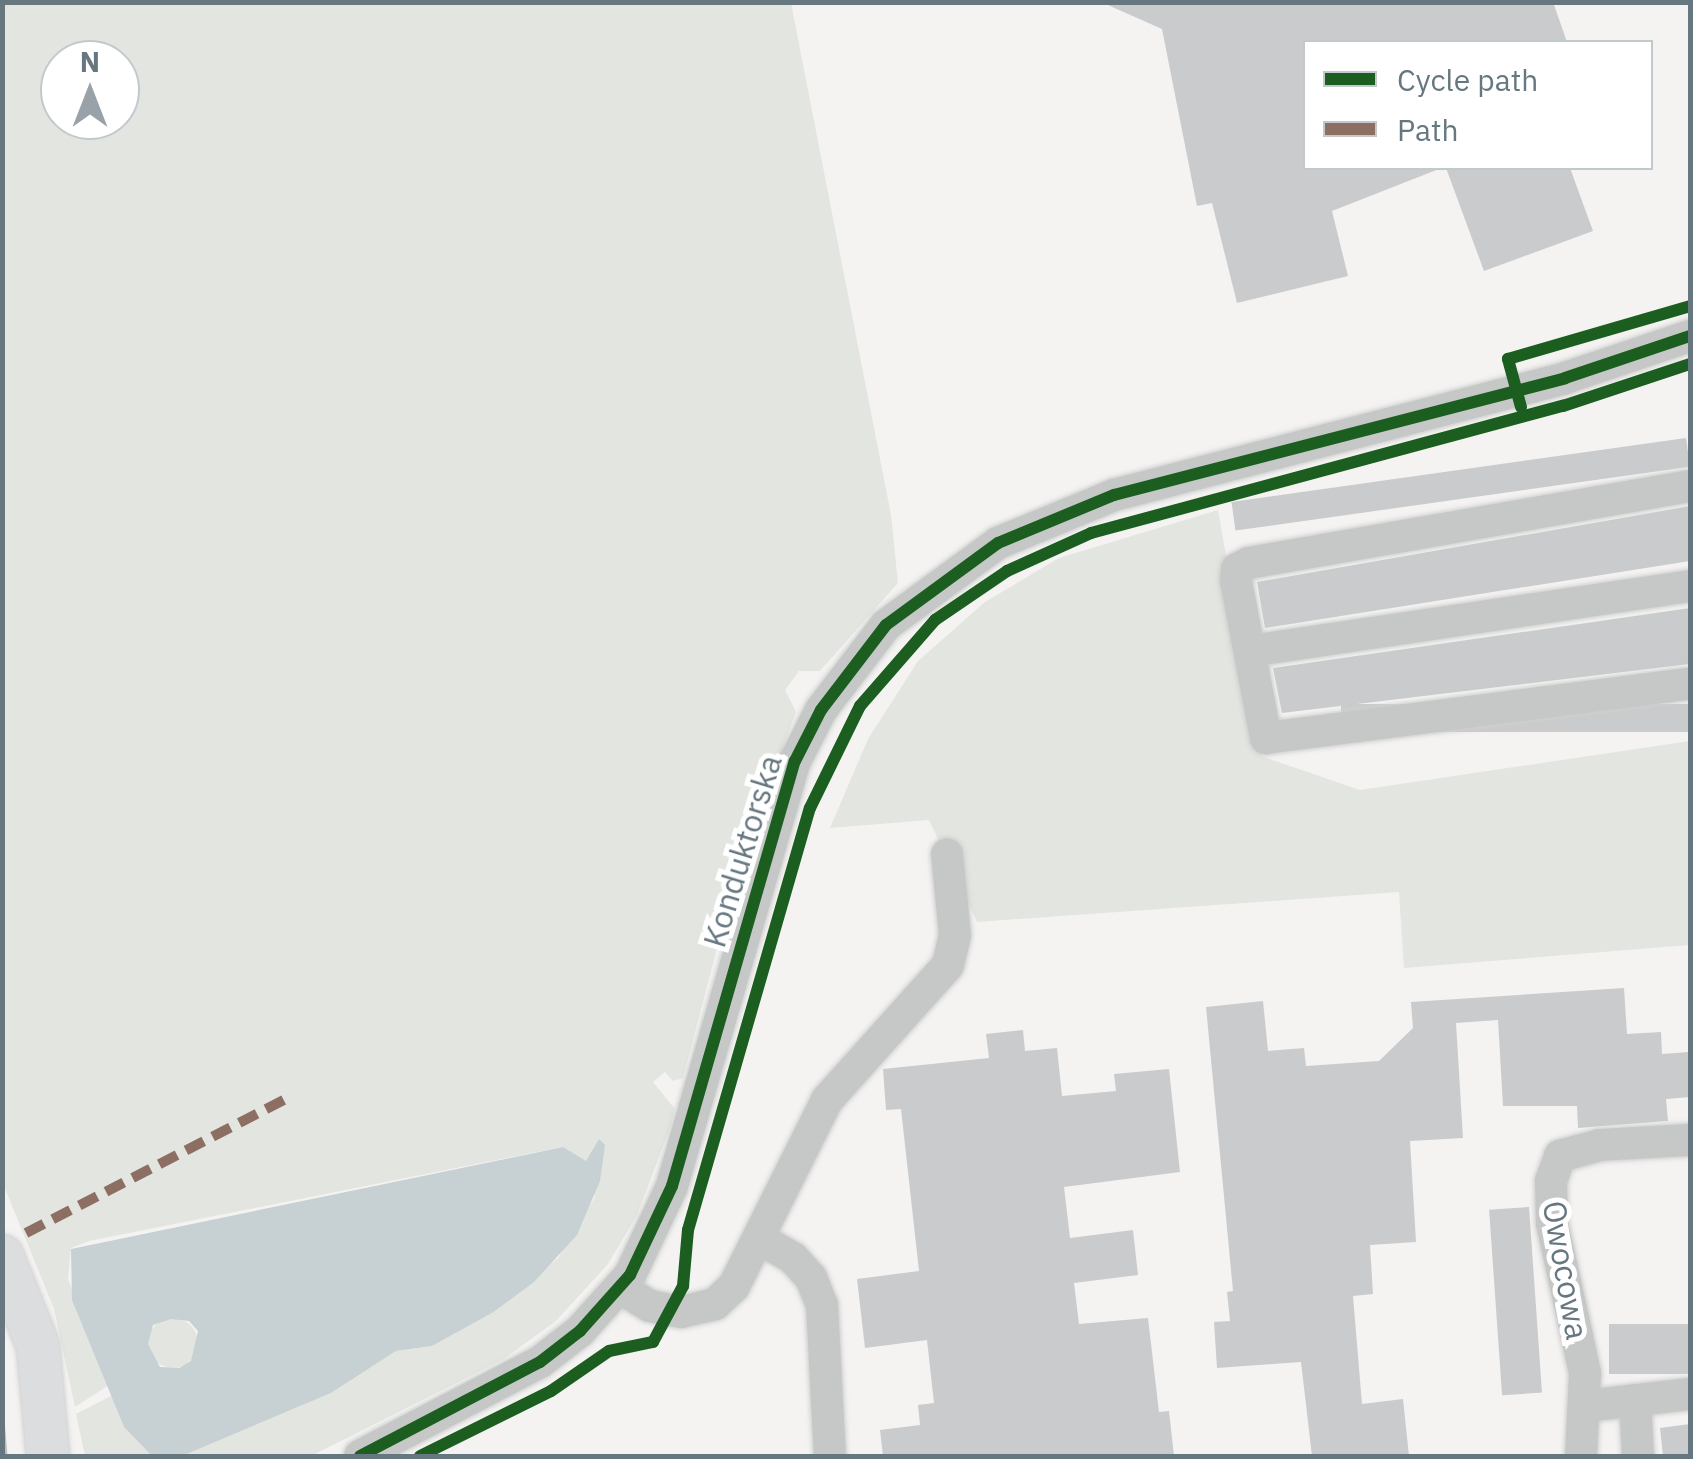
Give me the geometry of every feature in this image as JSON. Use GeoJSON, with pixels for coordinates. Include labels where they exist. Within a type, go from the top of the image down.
{"type":"FeatureCollection","features":[{"type":"Feature","properties":{"kind":"main road"},"geometry":{"type":"LineString","coordinates":[[2,1256],[38,1346],[48,1456]]}},
{"type":"Feature","properties":{"kind":"street","name":"Konduktorska"},"geometry":{"type":"LineString","coordinates":[[360,1456],[414,1444],[540,1362],[620,1288],[652,1236],[672,1186],[795,761],[821,710],[886,625],[998,543],[1098,501],[1565,378],[1690,336]]}},
{"type":"Feature","properties":{"kind":"street"},"geometry":{"type":"LineString","coordinates":[[1690,486],[1249,563],[1237,569],[1236,581],[1266,738],[1690,684]]}},
{"type":"Feature","properties":{"kind":"street"},"geometry":{"type":"LineString","coordinates":[[1250,651],[1690,586]]}},
{"type":"Feature","properties":{"kind":"street"},"geometry":{"type":"LineString","coordinates":[[620,1288],[668,1311],[705,1309],[734,1286],[827,1100],[948,964],[955,935],[947,854]]}},
{"type":"Feature","properties":{"kind":"street","name":"Owocowa"},"geometry":{"type":"LineString","coordinates":[[1581,1456],[1586,1406],[1552,1223],[1551,1181],[1560,1156],[1600,1145],[1690,1140]]}},
{"type":"Feature","properties":{"kind":"street"},"geometry":{"type":"LineString","coordinates":[[760,1239],[794,1258],[811,1278],[822,1305],[830,1456]]}},
{"type":"Feature","properties":{"kind":"street"},"geometry":{"type":"LineString","coordinates":[[1586,1406],[1690,1394]]}},
{"type":"Feature","properties":{"kind":"street"},"geometry":{"type":"LineString","coordinates":[[1636,1400],[1638,1456]]}},
{"type":"Feature","properties":{"kind":"shaded area"},"geometry":{"type":"Polygon","coordinates":[[[2,3],[791,3],[891,515],[898,583],[820,671],[799,671],[785,690],[796,712],[737,872],[683,1078],[673,1081],[665,1072],[653,1082],[675,1109],[637,1215],[608,1264],[556,1321],[502,1360],[311,1456],[182,1456],[331,1393],[396,1351],[432,1346],[492,1313],[558,1258],[595,1197],[586,1161],[562,1147],[89,1241],[71,1248],[68,1279],[109,1385],[75,1407],[54,1309],[2,1181],[2,3]]]}},
{"type":"Feature","properties":{"kind":"shaded area"},"geometry":{"type":"Polygon","coordinates":[[[1218,510],[1261,756],[1360,790],[1690,741],[1690,945],[1404,968],[1399,892],[977,922],[929,820],[830,828],[868,739],[918,661],[985,602],[1059,558],[1218,510]]]}},
{"type":"Feature","properties":{"kind":"shaded area"},"geometry":{"type":"Polygon","coordinates":[[[599,1139],[605,1145],[600,1181],[577,1235],[534,1282],[492,1313],[432,1346],[396,1351],[331,1393],[182,1456],[152,1456],[124,1427],[72,1300],[71,1249],[563,1147],[586,1161],[599,1139]],[[171,1319],[153,1325],[148,1344],[160,1367],[179,1368],[191,1361],[198,1331],[189,1321],[171,1319]]]}},
{"type":"Feature","properties":{"kind":"shaded area"},"geometry":{"type":"Polygon","coordinates":[[[173,1318],[191,1325],[198,1343],[191,1361],[173,1368],[155,1361],[148,1343],[155,1325],[173,1318]]]}},
{"type":"Feature","properties":{"kind":"shaded area"},"geometry":{"type":"Polygon","coordinates":[[[113,1395],[124,1427],[152,1456],[85,1456],[76,1414],[113,1395]]]}},
{"type":"Feature","properties":{"kind":"building"},"geometry":{"type":"Polygon","coordinates":[[[1101,2],[1553,2],[1566,40],[1303,40],[1303,170],[1436,170],[1332,211],[1348,276],[1237,303],[1212,203],[1197,206],[1162,29],[1101,2]]]}},
{"type":"Feature","properties":{"kind":"building"},"geometry":{"type":"Polygon","coordinates":[[[1447,170],[1571,170],[1593,231],[1484,271],[1447,170]]]}},
{"type":"Feature","properties":{"kind":"building"},"geometry":{"type":"Polygon","coordinates":[[[1686,438],[1690,467],[1236,531],[1231,502],[1686,438]]]}},
{"type":"Feature","properties":{"kind":"building"},"geometry":{"type":"Polygon","coordinates":[[[1690,506],[1690,561],[1265,628],[1257,582],[1690,506]]]}},
{"type":"Feature","properties":{"kind":"building"},"geometry":{"type":"Polygon","coordinates":[[[1690,608],[1690,664],[1282,713],[1273,668],[1690,608]]]}},
{"type":"Feature","properties":{"kind":"building"},"geometry":{"type":"Polygon","coordinates":[[[1341,704],[1690,704],[1690,732],[1341,732],[1341,704]]]}},
{"type":"Feature","properties":{"kind":"building"},"geometry":{"type":"Polygon","coordinates":[[[1624,988],[1627,1034],[1661,1032],[1662,1054],[1688,1052],[1690,1097],[1666,1099],[1668,1121],[1578,1128],[1577,1106],[1503,1106],[1498,1020],[1456,1023],[1463,1138],[1410,1141],[1416,1242],[1370,1245],[1373,1294],[1353,1296],[1362,1404],[1403,1399],[1409,1456],[1312,1456],[1301,1362],[1217,1368],[1214,1322],[1230,1321],[1227,1292],[1233,1291],[1206,1007],[1263,1001],[1268,1051],[1304,1048],[1306,1066],[1379,1061],[1413,1028],[1411,1002],[1624,988]]]}},
{"type":"Feature","properties":{"kind":"building"},"geometry":{"type":"Polygon","coordinates":[[[1023,1030],[1025,1051],[1057,1048],[1062,1096],[1116,1091],[1114,1074],[1169,1069],[1180,1172],[1064,1187],[1070,1238],[1133,1230],[1138,1275],[1074,1283],[1079,1324],[1148,1318],[1159,1412],[1169,1411],[1174,1456],[883,1456],[880,1430],[920,1425],[918,1405],[934,1403],[927,1340],[865,1348],[857,1279],[919,1271],[901,1109],[886,1110],[883,1069],[989,1058],[986,1034],[1023,1030]]]}},
{"type":"Feature","properties":{"kind":"building"},"geometry":{"type":"Polygon","coordinates":[[[1529,1207],[1542,1393],[1502,1395],[1489,1210],[1529,1207]]]}},
{"type":"Feature","properties":{"kind":"building"},"geometry":{"type":"Polygon","coordinates":[[[1609,1324],[1690,1324],[1690,1374],[1609,1374],[1609,1324]]]}},
{"type":"Feature","properties":{"kind":"building"},"geometry":{"type":"Polygon","coordinates":[[[1690,1424],[1690,1456],[1663,1456],[1660,1428],[1690,1424]]]}},
{"type":"Feature","properties":{"kind":"tram line"},"geometry":{"type":"LineString","coordinates":[[2,1407],[6,1456]]}},
{"type":"Feature","properties":{"kind":"marked path"},"geometry":{"type":"LineString","coordinates":[[26,1233],[290,1097]]}},
{"type":"Feature","properties":{"kind":"cycle path"},"geometry":{"type":"LineString","coordinates":[[1521,407],[1508,359],[1690,306]]}},
{"type":"Feature","properties":{"kind":"cycle path"},"geometry":{"type":"LineString","coordinates":[[360,1456],[540,1362],[580,1331],[630,1275],[672,1186],[795,761],[821,710],[886,625],[998,543],[1114,495],[1565,378],[1690,336]]}},
{"type":"Feature","properties":{"kind":"cycle path"},"geometry":{"type":"LineString","coordinates":[[420,1456],[551,1391],[609,1351],[653,1342],[683,1286],[688,1230],[810,808],[860,706],[935,620],[1007,571],[1091,533],[1563,406],[1690,364]]}}]}
